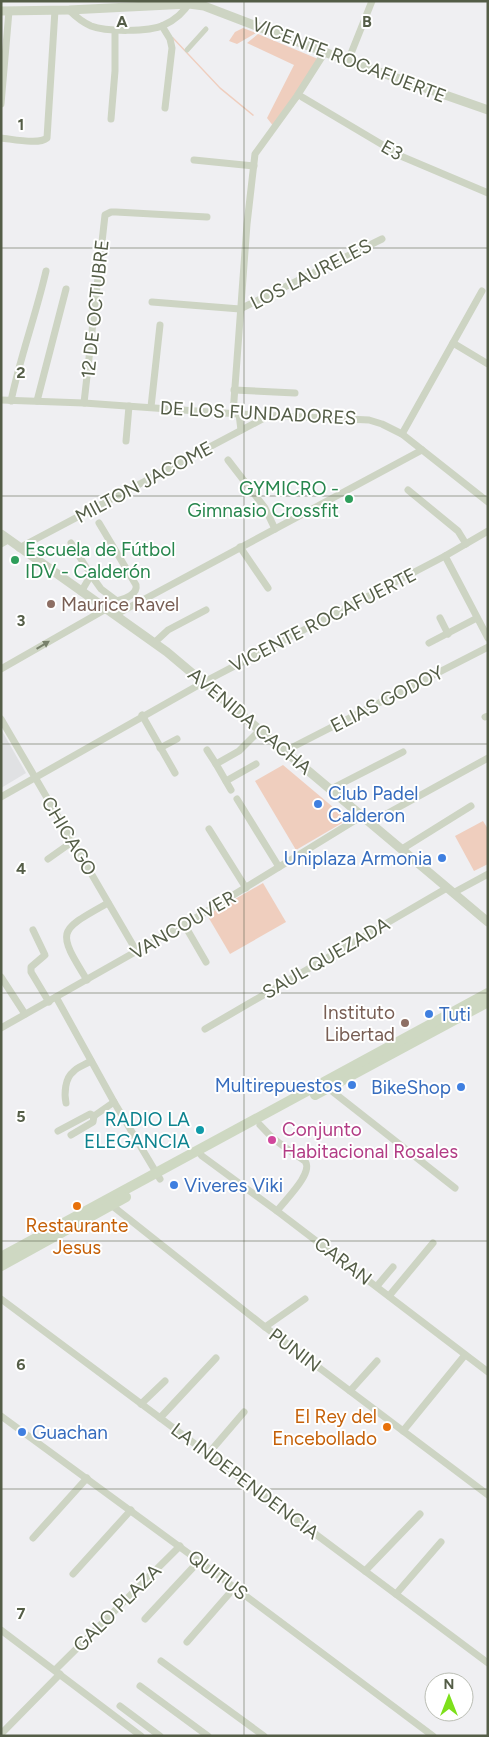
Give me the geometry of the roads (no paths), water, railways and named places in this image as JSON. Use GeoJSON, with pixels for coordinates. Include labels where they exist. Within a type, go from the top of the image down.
{"type":"FeatureCollection","features":[{"type":"Feature","properties":{"kind":"main road"},"geometry":{"type":"LineString","coordinates":[[1,1257],[158,1176],[488,993]]}},
{"type":"Feature","properties":{"kind":"main road"},"geometry":{"type":"LineString","coordinates":[[200,1153],[260,1124],[488,1002]]}},
{"type":"Feature","properties":{"kind":"main road"},"geometry":{"type":"LineString","coordinates":[[1,1266],[109,1202]]}},
{"type":"Feature","properties":{"kind":"street"},"geometry":{"type":"LineString","coordinates":[[348,61],[372,1]]}},
{"type":"Feature","properties":{"kind":"street"},"geometry":{"type":"LineString","coordinates":[[69,10],[89,26],[115,31],[162,26],[182,13],[189,2]]}},
{"type":"Feature","properties":{"kind":"street","name":"VICENTE ROCAFUERTE"},"geometry":{"type":"LineString","coordinates":[[5,11],[69,10],[82,5],[189,2],[488,110]]}},
{"type":"Feature","properties":{"kind":"street"},"geometry":{"type":"LineString","coordinates":[[1,138],[44,141],[47,138],[55,10]]}},
{"type":"Feature","properties":{"kind":"street"},"geometry":{"type":"LineString","coordinates":[[1,104],[5,11]]}},
{"type":"Feature","properties":{"kind":"street"},"geometry":{"type":"LineString","coordinates":[[162,26],[170,39],[172,48],[165,108]]}},
{"type":"Feature","properties":{"kind":"street"},"geometry":{"type":"LineString","coordinates":[[187,50],[206,29]]}},
{"type":"Feature","properties":{"kind":"street"},"geometry":{"type":"LineString","coordinates":[[112,119],[115,31]]}},
{"type":"Feature","properties":{"kind":"street"},"geometry":{"type":"LineString","coordinates":[[241,430],[236,414],[234,390],[255,154],[297,96],[325,52]]}},
{"type":"Feature","properties":{"kind":"street","name":"E3"},"geometry":{"type":"LineString","coordinates":[[302,97],[403,157],[488,193]]}},
{"type":"Feature","properties":{"kind":"street"},"geometry":{"type":"LineString","coordinates":[[194,160],[254,166]]}},
{"type":"Feature","properties":{"kind":"street","name":"12 DE OCTUBRE"},"geometry":{"type":"LineString","coordinates":[[84,402],[105,216],[111,212],[116,212],[207,217]]}},
{"type":"Feature","properties":{"kind":"street","name":"LOS LAURELES"},"geometry":{"type":"LineString","coordinates":[[240,310],[382,238]]}},
{"type":"Feature","properties":{"kind":"street"},"geometry":{"type":"LineString","coordinates":[[11,401],[26,337],[36,313],[46,271]]}},
{"type":"Feature","properties":{"kind":"street"},"geometry":{"type":"LineString","coordinates":[[37,402],[66,289]]}},
{"type":"Feature","properties":{"kind":"street"},"geometry":{"type":"LineString","coordinates":[[402,434],[482,291]]}},
{"type":"Feature","properties":{"kind":"street"},"geometry":{"type":"LineString","coordinates":[[152,302],[240,310]]}},
{"type":"Feature","properties":{"kind":"street"},"geometry":{"type":"LineString","coordinates":[[151,407],[160,325]]}},
{"type":"Feature","properties":{"kind":"street"},"geometry":{"type":"LineString","coordinates":[[453,343],[488,364]]}},
{"type":"Feature","properties":{"kind":"street"},"geometry":{"type":"LineString","coordinates":[[234,390],[295,392]]}},
{"type":"Feature","properties":{"kind":"street","name":"DE LOS FUNDADORES"},"geometry":{"type":"LineString","coordinates":[[1,400],[84,402],[236,414],[369,420],[402,434],[488,502]]}},
{"type":"Feature","properties":{"kind":"street"},"geometry":{"type":"LineString","coordinates":[[126,441],[129,406]]}},
{"type":"Feature","properties":{"kind":"street","name":"MILTON JACOME"},"geometry":{"type":"LineString","coordinates":[[19,548],[269,416]]}},
{"type":"Feature","properties":{"kind":"street"},"geometry":{"type":"LineString","coordinates":[[115,615],[422,450]]}},
{"type":"Feature","properties":{"kind":"street"},"geometry":{"type":"LineString","coordinates":[[228,460],[265,508],[275,529]]}},
{"type":"Feature","properties":{"kind":"street"},"geometry":{"type":"LineString","coordinates":[[408,490],[458,530],[466,544]]}},
{"type":"Feature","properties":{"kind":"street"},"geometry":{"type":"LineString","coordinates":[[71,543],[101,589],[117,601],[123,600],[135,592],[137,589],[136,585],[99,523]]}},
{"type":"Feature","properties":{"kind":"street","name":"VICENTE ROCAFUERTE"},"geometry":{"type":"LineString","coordinates":[[1,797],[142,715],[445,556],[488,531]]}},
{"type":"Feature","properties":{"kind":"street","name":"AVENIDA CACHA"},"geometry":{"type":"LineString","coordinates":[[4,539],[115,615],[204,682],[488,922]]}},
{"type":"Feature","properties":{"kind":"street"},"geometry":{"type":"LineString","coordinates":[[240,547],[268,588]]}},
{"type":"Feature","properties":{"kind":"street"},"geometry":{"type":"LineString","coordinates":[[445,556],[488,638]]}},
{"type":"Feature","properties":{"kind":"street"},"geometry":{"type":"LineString","coordinates":[[81,592],[91,575]]}},
{"type":"Feature","properties":{"kind":"street"},"geometry":{"type":"LineString","coordinates":[[1,670],[106,609]]}},
{"type":"Feature","properties":{"kind":"street"},"geometry":{"type":"LineString","coordinates":[[154,643],[168,630],[206,610]]}},
{"type":"Feature","properties":{"kind":"street"},"geometry":{"type":"LineString","coordinates":[[440,618],[448,634]]}},
{"type":"Feature","properties":{"kind":"street"},"geometry":{"type":"LineString","coordinates":[[430,643],[477,618]]}},
{"type":"Feature","properties":{"kind":"street","name":"ELIAS GODOY"},"geometry":{"type":"LineString","coordinates":[[285,751],[488,647]]}},
{"type":"Feature","properties":{"kind":"street"},"geometry":{"type":"LineString","coordinates":[[142,715],[175,773]]}},
{"type":"Feature","properties":{"kind":"street","name":"CHICAGO"},"geometry":{"type":"LineString","coordinates":[[1,719],[137,952]]}},
{"type":"Feature","properties":{"kind":"street"},"geometry":{"type":"LineString","coordinates":[[216,764],[240,751],[260,730]]}},
{"type":"Feature","properties":{"kind":"street"},"geometry":{"type":"LineString","coordinates":[[160,748],[177,739]]}},
{"type":"Feature","properties":{"kind":"street"},"geometry":{"type":"LineString","coordinates":[[207,750],[230,790]]}},
{"type":"Feature","properties":{"kind":"street"},"geometry":{"type":"LineString","coordinates":[[331,790],[403,752]]}},
{"type":"Feature","properties":{"kind":"street"},"geometry":{"type":"LineString","coordinates":[[370,822],[488,758]]}},
{"type":"Feature","properties":{"kind":"street"},"geometry":{"type":"LineString","coordinates":[[226,781],[256,764]]}},
{"type":"Feature","properties":{"kind":"street"},"geometry":{"type":"LineString","coordinates":[[238,799],[279,867]]}},
{"type":"Feature","properties":{"kind":"street"},"geometry":{"type":"LineString","coordinates":[[402,849],[472,806]]}},
{"type":"Feature","properties":{"kind":"street","name":"VANCOUVER"},"geometry":{"type":"LineString","coordinates":[[1,1028],[246,888],[362,816]]}},
{"type":"Feature","properties":{"kind":"street"},"geometry":{"type":"LineString","coordinates":[[209,829],[246,888]]}},
{"type":"Feature","properties":{"kind":"street"},"geometry":{"type":"LineString","coordinates":[[48,859],[72,842]]}},
{"type":"Feature","properties":{"kind":"street","name":"SAUL QUEZADA"},"geometry":{"type":"LineString","coordinates":[[205,1029],[450,891],[488,874]]}},
{"type":"Feature","properties":{"kind":"street"},"geometry":{"type":"LineString","coordinates":[[87,980],[70,952],[65,935],[67,928],[79,919],[108,903]]}},
{"type":"Feature","properties":{"kind":"street"},"geometry":{"type":"LineString","coordinates":[[184,924],[206,962]]}},
{"type":"Feature","properties":{"kind":"street"},"geometry":{"type":"LineString","coordinates":[[32,930],[45,956],[32,967],[31,972],[49,1002]]}},
{"type":"Feature","properties":{"kind":"street"},"geometry":{"type":"LineString","coordinates":[[1,977],[25,1014]]}},
{"type":"Feature","properties":{"kind":"street"},"geometry":{"type":"LineString","coordinates":[[56,997],[91,1062],[158,1176]]}},
{"type":"Feature","properties":{"kind":"street"},"geometry":{"type":"LineString","coordinates":[[66,1103],[64,1095],[72,1072],[91,1062]]}},
{"type":"Feature","properties":{"kind":"street"},"geometry":{"type":"LineString","coordinates":[[328,1088],[455,1188]]}},
{"type":"Feature","properties":{"kind":"street"},"geometry":{"type":"LineString","coordinates":[[71,1136],[93,1122],[94,1116],[114,1102]]}},
{"type":"Feature","properties":{"kind":"street"},"geometry":{"type":"LineString","coordinates":[[58,1131],[90,1114],[94,1116]]}},
{"type":"Feature","properties":{"kind":"street"},"geometry":{"type":"LineString","coordinates":[[260,1124],[280,1145],[305,1161],[308,1165],[308,1170],[304,1177],[277,1211]]}},
{"type":"Feature","properties":{"kind":"street","name":"CARAN"},"geometry":{"type":"LineString","coordinates":[[200,1153],[488,1372]]}},
{"type":"Feature","properties":{"kind":"street","name":"PUNIN"},"geometry":{"type":"LineString","coordinates":[[109,1202],[265,1327],[488,1495]]}},
{"type":"Feature","properties":{"kind":"street"},"geometry":{"type":"LineString","coordinates":[[388,1296],[433,1243]]}},
{"type":"Feature","properties":{"kind":"street"},"geometry":{"type":"LineString","coordinates":[[377,1286],[393,1267]]}},
{"type":"Feature","properties":{"kind":"street","name":"LA INDEPENDENCIA"},"geometry":{"type":"LineString","coordinates":[[1,1299],[488,1663]]}},
{"type":"Feature","properties":{"kind":"street"},"geometry":{"type":"LineString","coordinates":[[265,1327],[306,1299]]}},
{"type":"Feature","properties":{"kind":"street"},"geometry":{"type":"LineString","coordinates":[[403,1431],[465,1355]]}},
{"type":"Feature","properties":{"kind":"street"},"geometry":{"type":"LineString","coordinates":[[160,1418],[216,1358]]}},
{"type":"Feature","properties":{"kind":"street"},"geometry":{"type":"LineString","coordinates":[[350,1391],[377,1361]]}},
{"type":"Feature","properties":{"kind":"street"},"geometry":{"type":"LineString","coordinates":[[141,1404],[165,1382]]}},
{"type":"Feature","properties":{"kind":"street"},"geometry":{"type":"LineString","coordinates":[[208,1454],[244,1412]]}},
{"type":"Feature","properties":{"kind":"street","name":"QUITUS"},"geometry":{"type":"LineString","coordinates":[[1,1416],[199,1560],[433,1736]]}},
{"type":"Feature","properties":{"kind":"street"},"geometry":{"type":"LineString","coordinates":[[32,1538],[87,1478]]}},
{"type":"Feature","properties":{"kind":"street"},"geometry":{"type":"LineString","coordinates":[[73,1574],[131,1510]]}},
{"type":"Feature","properties":{"kind":"street"},"geometry":{"type":"LineString","coordinates":[[365,1571],[420,1514]]}},
{"type":"Feature","properties":{"kind":"street"},"geometry":{"type":"LineString","coordinates":[[396,1594],[441,1542]]}},
{"type":"Feature","properties":{"kind":"street","name":"GALO PLAZA"},"geometry":{"type":"LineString","coordinates":[[1,1734],[180,1546]]}},
{"type":"Feature","properties":{"kind":"street"},"geometry":{"type":"LineString","coordinates":[[145,1619],[199,1560]]}},
{"type":"Feature","properties":{"kind":"street"},"geometry":{"type":"LineString","coordinates":[[187,1642],[235,1587]]}},
{"type":"Feature","properties":{"kind":"street"},"geometry":{"type":"LineString","coordinates":[[1,1630],[141,1736]]}},
{"type":"Feature","properties":{"kind":"street"},"geometry":{"type":"LineString","coordinates":[[161,1661],[264,1736]]}},
{"type":"Feature","properties":{"kind":"street"},"geometry":{"type":"LineString","coordinates":[[140,1686],[208,1736]]}},
{"type":"Feature","properties":{"kind":"street"},"geometry":{"type":"LineString","coordinates":[[120,1706],[160,1736]]}},
{"type":"Feature","properties":{"kind":"place","name":"GYMICRO - Gimnasio Crossfit"},"geometry":{"type":"Point","coordinates":[349,499]}},
{"type":"Feature","properties":{"kind":"place","name":"Escuela de Fútbol IDV - Calderón"},"geometry":{"type":"Point","coordinates":[15,560]}},
{"type":"Feature","properties":{"kind":"place","name":"Maurice Ravel"},"geometry":{"type":"Point","coordinates":[51,604]}},
{"type":"Feature","properties":{"kind":"place","name":"Club Padel Calderon"},"geometry":{"type":"Point","coordinates":[318,804]}},
{"type":"Feature","properties":{"kind":"place","name":"Uniplaza Armonia"},"geometry":{"type":"Point","coordinates":[442,858]}},
{"type":"Feature","properties":{"kind":"place","name":"Tuti"},"geometry":{"type":"Point","coordinates":[429,1014]}},
{"type":"Feature","properties":{"kind":"place","name":"Instituto Libertad"},"geometry":{"type":"Point","coordinates":[405,1023]}},
{"type":"Feature","properties":{"kind":"place","name":"Multirepuestos"},"geometry":{"type":"Point","coordinates":[352,1085]}},
{"type":"Feature","properties":{"kind":"place","name":"BikeShop"},"geometry":{"type":"Point","coordinates":[461,1087]}},
{"type":"Feature","properties":{"kind":"place","name":"RADIO LA ELEGANCIA"},"geometry":{"type":"Point","coordinates":[200,1130]}},
{"type":"Feature","properties":{"kind":"place","name":"Conjunto Habitacional Rosales"},"geometry":{"type":"Point","coordinates":[272,1140]}},
{"type":"Feature","properties":{"kind":"place","name":"Viveres Viki"},"geometry":{"type":"Point","coordinates":[174,1185]}},
{"type":"Feature","properties":{"kind":"place","name":"Restaurante Jesus"},"geometry":{"type":"Point","coordinates":[77,1206]}},
{"type":"Feature","properties":{"kind":"place","name":"El Rey del Encebollado"},"geometry":{"type":"Point","coordinates":[387,1427]}},
{"type":"Feature","properties":{"kind":"place","name":"Guachan"},"geometry":{"type":"Point","coordinates":[22,1432]}}]}
